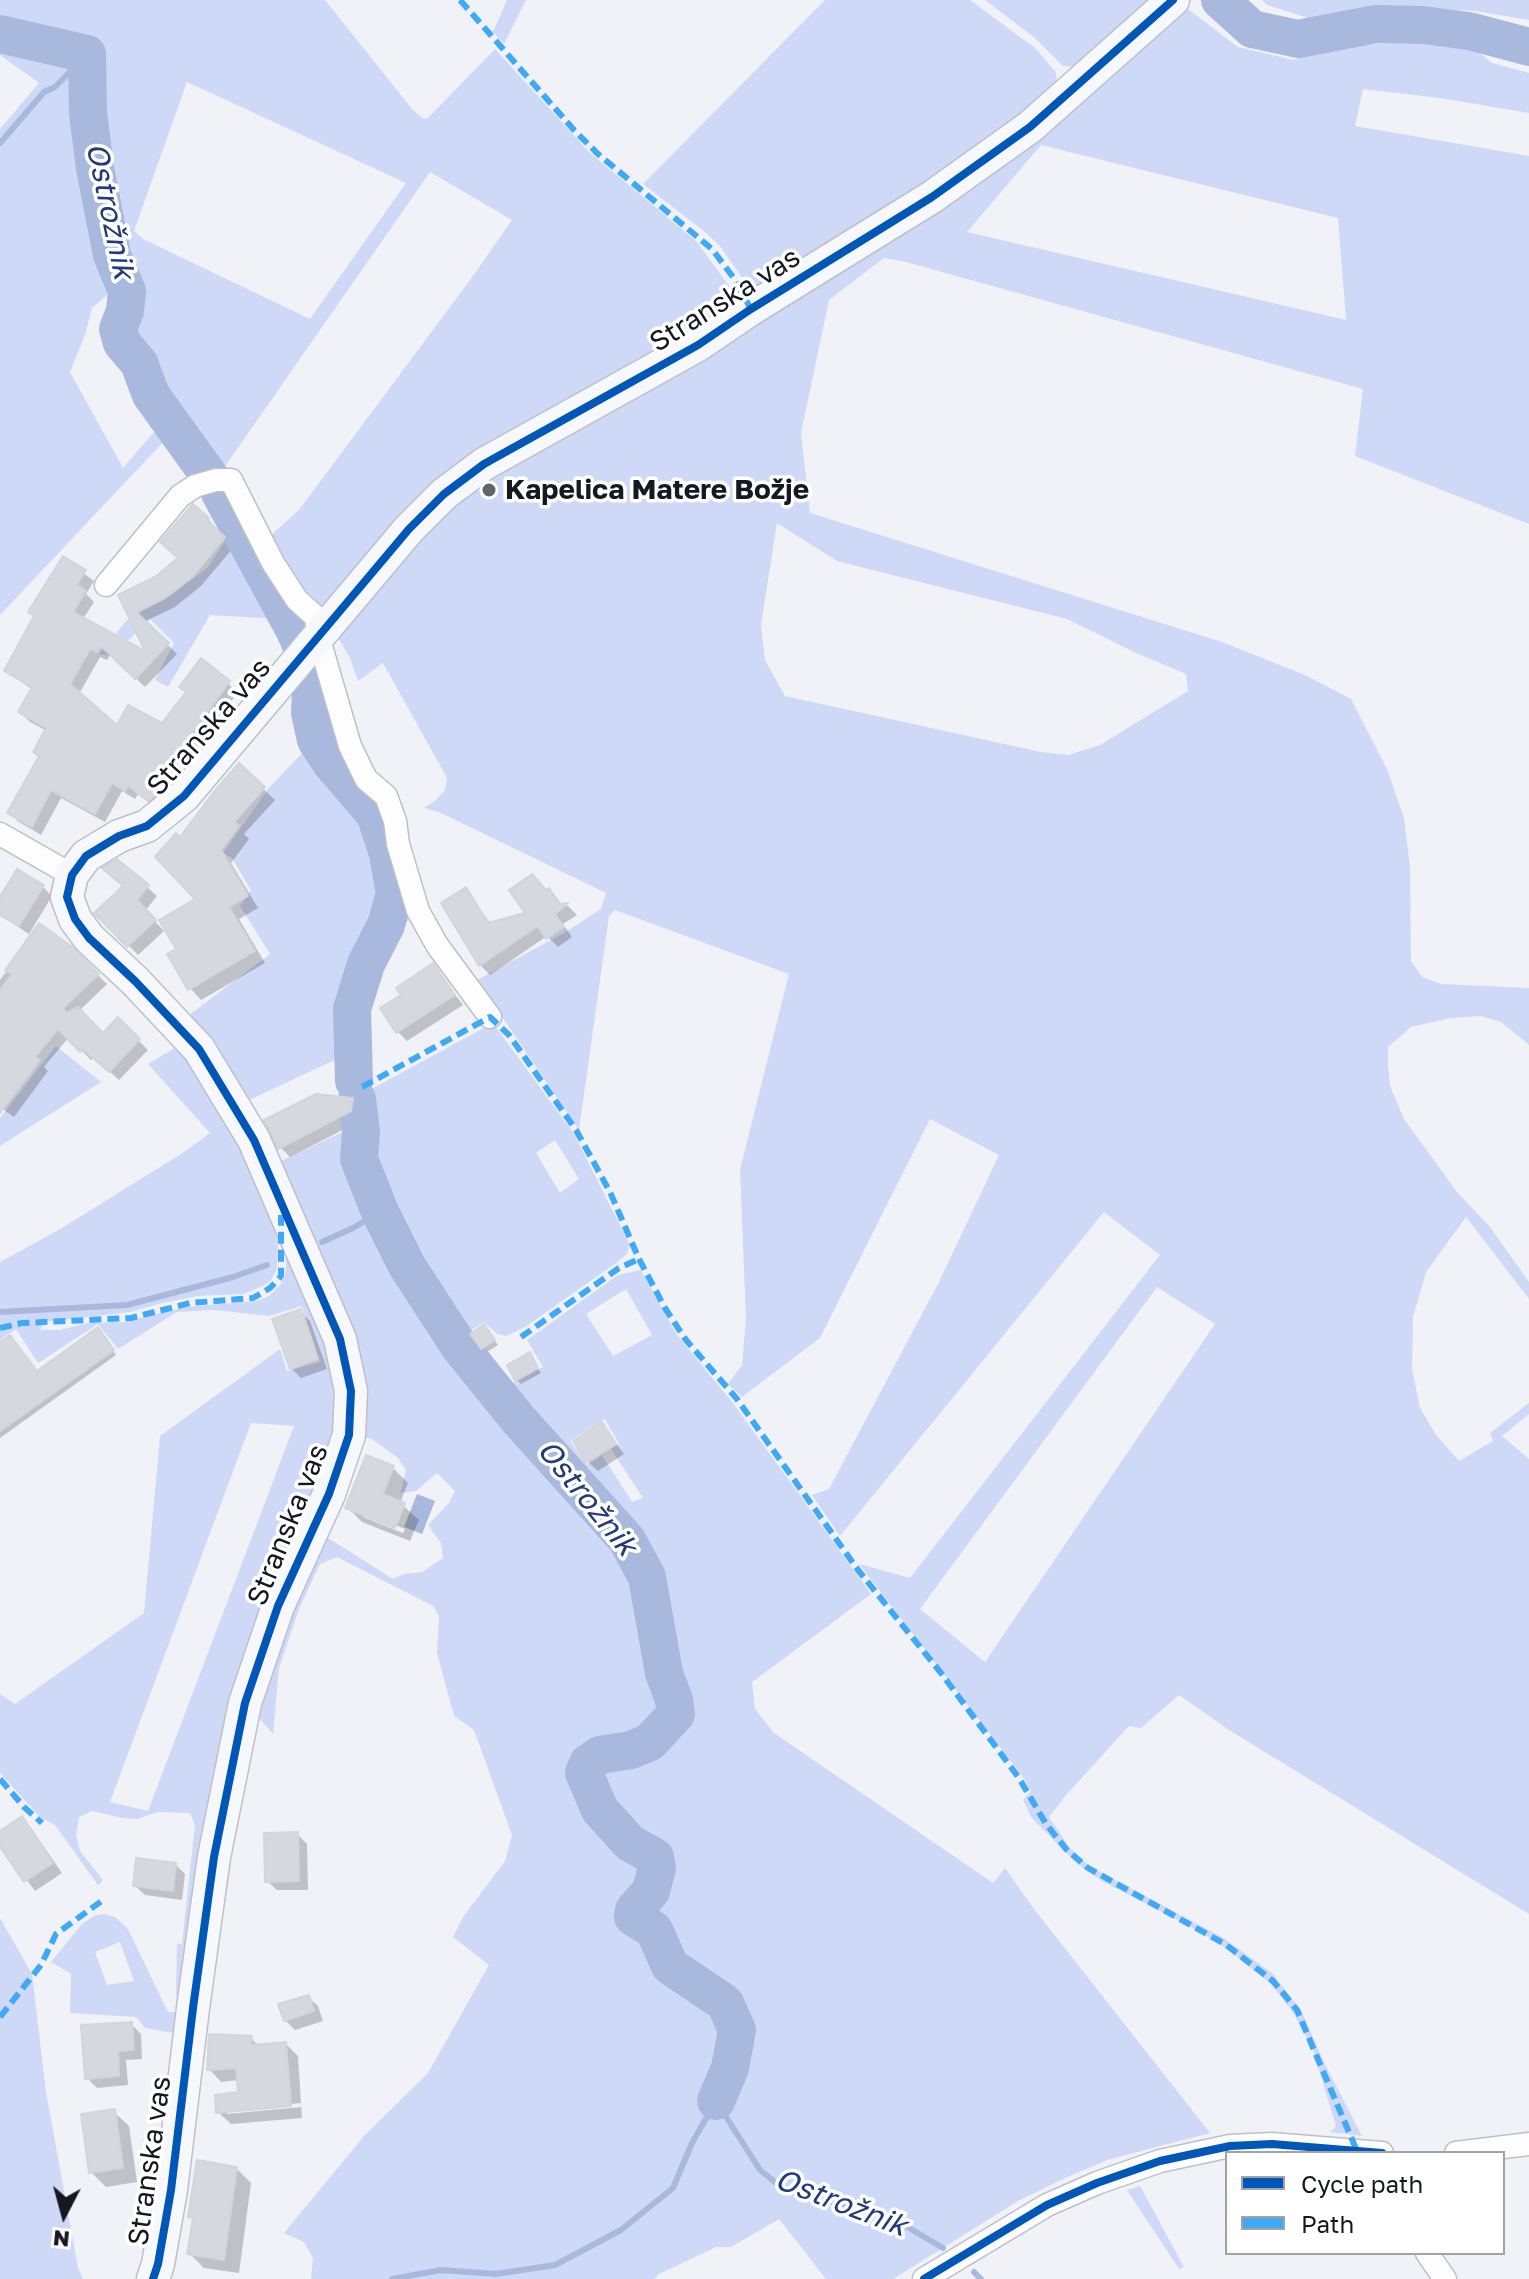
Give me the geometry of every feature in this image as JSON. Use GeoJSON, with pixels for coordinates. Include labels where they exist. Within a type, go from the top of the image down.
{"type":"FeatureCollection","features":[{"type":"Feature","properties":{"kind":"street","name":"Stranska vas"},"geometry":{"type":"LineString","coordinates":[[153,2279],[171,2190],[214,1857],[245,1703],[278,1606],[329,1494],[349,1435],[351,1391],[340,1339],[254,1140],[199,1049],[135,981],[89,938],[75,919],[67,897],[72,875],[86,856],[119,836],[147,826],[184,796],[409,529],[444,494],[484,464],[698,345],[932,197],[1030,127],[1167,6]]}},
{"type":"Feature","properties":{"kind":"street"},"geometry":{"type":"LineString","coordinates":[[106,585],[180,496],[195,486],[216,480],[231,480],[273,563],[297,600],[316,617],[309,647],[366,779],[386,796],[418,911],[437,945],[490,1017]]}},
{"type":"Feature","properties":{"kind":"street"},"geometry":{"type":"LineString","coordinates":[[0,834],[72,875]]}},
{"type":"Feature","properties":{"kind":"street"},"geometry":{"type":"LineString","coordinates":[[924,2279],[1047,2205],[1160,2161],[1230,2146],[1272,2144],[1358,2151]]}},
{"type":"Feature","properties":{"kind":"street"},"geometry":{"type":"LineString","coordinates":[[1484,2151],[1529,2144]]}},
{"type":"Feature","properties":{"kind":"street"},"geometry":{"type":"LineString","coordinates":[[1428,2255],[1445,2279]]}},
{"type":"Feature","properties":{"kind":"shaded area"},"geometry":{"type":"Polygon","coordinates":[[[0,0],[325,0],[412,109],[424,119],[495,49],[589,152],[697,242],[732,290],[732,309],[601,388],[323,608],[313,605],[269,537],[299,510],[512,220],[430,172],[226,465],[191,478],[167,438],[0,615],[0,129],[39,83],[0,55],[0,0]],[[187,82],[134,231],[143,239],[310,319],[406,183],[187,82]],[[107,295],[92,308],[70,372],[123,468],[160,425],[110,336],[118,298],[107,295]]]}},
{"type":"Feature","properties":{"kind":"shaded area"},"geometry":{"type":"Polygon","coordinates":[[[507,0],[526,0],[504,44],[493,32],[507,0]]]}},
{"type":"Feature","properties":{"kind":"shaded area"},"geometry":{"type":"Polygon","coordinates":[[[825,0],[970,0],[1035,48],[1055,71],[1057,79],[1020,119],[984,147],[762,289],[749,287],[719,245],[643,184],[825,0]]]}},
{"type":"Feature","properties":{"kind":"shaded area"},"geometry":{"type":"Polygon","coordinates":[[[985,0],[1156,0],[1076,67],[1063,66],[1035,38],[985,0]]]}},
{"type":"Feature","properties":{"kind":"shaded area"},"geometry":{"type":"Polygon","coordinates":[[[1262,0],[1529,0],[1529,20],[1475,11],[1388,7],[1318,21],[1267,5],[1262,0]]]}},
{"type":"Feature","properties":{"kind":"shaded area"},"geometry":{"type":"Polygon","coordinates":[[[1184,6],[1238,47],[1294,60],[1307,54],[1351,46],[1417,41],[1470,45],[1492,63],[1529,73],[1529,113],[1363,89],[1355,126],[1529,156],[1529,524],[1355,456],[1363,389],[884,258],[829,300],[801,433],[810,513],[1222,642],[1305,675],[1351,699],[1387,769],[1404,818],[1410,867],[1411,961],[1422,977],[1441,984],[1529,988],[1529,1045],[1501,1022],[1481,1016],[1451,1018],[1411,1027],[1388,1047],[1388,1065],[1390,1086],[1404,1119],[1457,1192],[1490,1227],[1529,1282],[1529,1299],[1466,1217],[1426,1272],[1413,1317],[1412,1369],[1420,1408],[1436,1435],[1459,1461],[1493,1441],[1490,1433],[1529,1403],[1529,1414],[1502,1436],[1529,1459],[1529,1914],[1229,1730],[1179,1695],[1141,1728],[1129,1726],[1049,1817],[1070,1848],[1089,1866],[1222,1937],[1272,1973],[1301,2010],[1362,2136],[1330,2132],[1336,2126],[1312,2047],[1292,2011],[1272,1985],[1227,1949],[1195,1929],[1102,1881],[1076,1863],[1031,1817],[1023,1800],[1031,1791],[1023,1777],[859,1564],[910,1578],[1160,1255],[1104,1212],[840,1536],[812,1495],[829,1489],[939,1282],[999,1155],[930,1119],[820,1338],[742,1397],[728,1384],[742,1365],[746,1318],[740,1170],[789,974],[615,910],[609,916],[579,1130],[477,980],[564,933],[601,909],[606,893],[439,812],[424,808],[445,790],[447,778],[383,663],[358,681],[350,658],[335,633],[382,576],[475,484],[486,499],[498,492],[490,476],[542,444],[1184,6]],[[1041,145],[967,232],[1346,320],[1338,218],[1041,145]],[[777,523],[761,625],[765,660],[785,696],[1041,752],[1068,755],[1100,745],[1188,691],[1186,674],[1067,619],[837,561],[777,523]],[[1157,1287],[920,1609],[985,1662],[1215,1324],[1157,1287]]]}},
{"type":"Feature","properties":{"kind":"shaded area"},"geometry":{"type":"Polygon","coordinates":[[[225,490],[306,622],[308,635],[298,647],[279,619],[210,615],[168,687],[155,680],[174,643],[150,619],[112,656],[99,654],[127,620],[171,595],[207,568],[227,538],[203,493],[225,490]]]}},
{"type":"Feature","properties":{"kind":"shaded area"},"geometry":{"type":"Polygon","coordinates":[[[315,660],[379,798],[404,893],[402,920],[375,970],[358,1011],[357,1037],[361,1054],[358,1068],[352,1074],[343,1056],[245,1102],[189,1015],[270,954],[240,906],[251,890],[232,858],[223,853],[268,789],[303,752],[307,691],[304,671],[315,660]]]}},
{"type":"Feature","properties":{"kind":"shaded area"},"geometry":{"type":"Polygon","coordinates":[[[495,1026],[574,1134],[630,1245],[627,1254],[616,1263],[525,1327],[506,1336],[497,1334],[484,1322],[467,1333],[513,1383],[543,1367],[527,1340],[618,1275],[641,1270],[677,1335],[733,1403],[871,1594],[752,1682],[755,1709],[774,1733],[993,1883],[1005,1868],[1210,2133],[1107,2160],[1063,2179],[1018,2201],[893,2279],[826,2279],[779,2219],[731,2247],[716,2247],[654,2279],[311,2279],[313,2258],[304,2242],[284,2233],[364,2136],[428,2073],[489,1965],[453,1937],[463,1917],[505,1861],[512,1835],[474,1730],[454,1716],[437,1653],[439,1616],[433,1606],[337,1557],[320,1564],[299,1609],[279,1668],[273,1734],[254,1712],[270,1653],[325,1536],[393,1579],[422,1572],[443,1558],[441,1543],[428,1525],[449,1503],[455,1491],[437,1473],[416,1491],[400,1493],[406,1470],[398,1458],[372,1439],[359,1436],[274,1164],[347,1130],[376,1112],[364,1093],[482,1029],[495,1026]],[[555,1140],[536,1153],[560,1193],[579,1179],[555,1140]],[[626,1289],[586,1314],[613,1356],[652,1335],[626,1289]],[[605,1419],[570,1441],[587,1465],[602,1455],[632,1502],[643,1498],[611,1449],[619,1444],[605,1419]]]}},
{"type":"Feature","properties":{"kind":"shaded area"},"geometry":{"type":"Polygon","coordinates":[[[183,1043],[269,1197],[278,1243],[277,1269],[263,1286],[243,1294],[198,1296],[130,1312],[43,1322],[40,1330],[60,1330],[88,1323],[124,1322],[186,1307],[257,1301],[269,1296],[280,1285],[285,1275],[287,1253],[335,1357],[335,1444],[291,1555],[184,1996],[176,1995],[177,1944],[182,1944],[195,1825],[190,1813],[157,1812],[137,1819],[92,1811],[79,1817],[76,1836],[80,1851],[103,1880],[98,1885],[55,1825],[40,1817],[0,1773],[0,1694],[15,1704],[144,1613],[160,1436],[280,1349],[287,1371],[320,1362],[302,1306],[270,1316],[214,1310],[177,1312],[118,1349],[98,1324],[38,1363],[16,1329],[0,1340],[0,1262],[57,1231],[210,1133],[148,1064],[183,1043]],[[251,1423],[110,1802],[148,1811],[294,1426],[251,1423]]]}},
{"type":"Feature","properties":{"kind":"shaded area"},"geometry":{"type":"Polygon","coordinates":[[[56,1046],[101,1082],[0,1146],[0,1118],[56,1046]]]}},
{"type":"Feature","properties":{"kind":"shaded area"},"geometry":{"type":"Polygon","coordinates":[[[417,1494],[435,1501],[422,1534],[404,1527],[417,1494]]]}},
{"type":"Feature","properties":{"kind":"shaded area"},"geometry":{"type":"Polygon","coordinates":[[[104,1914],[115,1917],[128,1929],[168,2012],[175,2012],[179,2034],[145,2028],[136,2017],[70,2013],[71,1974],[51,1962],[82,1924],[104,1914]],[[120,1942],[95,1952],[107,1985],[134,1981],[120,1942]]]}},
{"type":"Feature","properties":{"kind":"shaded area"},"geometry":{"type":"Polygon","coordinates":[[[0,1918],[32,1974],[46,2092],[78,2268],[83,2279],[0,2279],[0,1918]]]}},
{"type":"Feature","properties":{"kind":"shaded area"},"geometry":{"type":"Polygon","coordinates":[[[1140,2186],[1184,2267],[1179,2269],[1127,2190],[1140,2186]]]}},
{"type":"Feature","properties":{"kind":"building"},"geometry":{"type":"Polygon","coordinates":[[[193,504],[225,537],[192,577],[165,598],[136,612],[169,643],[135,679],[101,646],[97,652],[90,649],[70,684],[117,725],[128,705],[162,723],[186,692],[179,687],[201,658],[230,681],[172,760],[183,768],[148,801],[128,786],[125,791],[112,783],[95,814],[51,790],[32,827],[7,813],[39,756],[33,752],[46,728],[18,712],[32,687],[4,671],[34,616],[28,612],[63,556],[86,570],[77,585],[86,591],[73,612],[145,651],[118,595],[155,577],[178,558],[160,542],[193,504]]]}},
{"type":"Feature","properties":{"kind":"building"},"geometry":{"type":"Polygon","coordinates":[[[239,763],[265,787],[234,822],[239,826],[221,850],[248,896],[229,907],[255,951],[188,990],[167,954],[176,949],[159,920],[195,899],[155,857],[176,833],[180,837],[239,763]]]}},
{"type":"Feature","properties":{"kind":"building"},"geometry":{"type":"Polygon","coordinates":[[[117,859],[149,885],[137,900],[156,920],[127,947],[94,913],[123,886],[102,868],[117,859]]]}},
{"type":"Feature","properties":{"kind":"building"},"geometry":{"type":"Polygon","coordinates":[[[17,869],[44,885],[19,926],[0,915],[0,897],[17,869]]]}},
{"type":"Feature","properties":{"kind":"building"},"geometry":{"type":"Polygon","coordinates":[[[532,874],[546,890],[549,888],[560,904],[568,903],[555,914],[564,927],[546,939],[538,926],[479,966],[441,903],[466,887],[488,923],[525,913],[509,890],[532,874]]]}},
{"type":"Feature","properties":{"kind":"building"},"geometry":{"type":"Polygon","coordinates":[[[39,923],[71,946],[99,974],[63,1008],[67,1013],[78,1007],[103,1033],[118,1017],[140,1039],[109,1072],[83,1049],[80,1052],[58,1029],[35,1057],[40,1060],[0,1113],[0,990],[12,974],[5,970],[39,923]]]}},
{"type":"Feature","properties":{"kind":"building"},"geometry":{"type":"Polygon","coordinates":[[[433,963],[455,995],[396,1033],[380,1008],[401,995],[396,988],[433,963]]]}},
{"type":"Feature","properties":{"kind":"building"},"geometry":{"type":"Polygon","coordinates":[[[316,1094],[353,1098],[351,1111],[278,1149],[264,1120],[316,1094]]]}},
{"type":"Feature","properties":{"kind":"building"},"geometry":{"type":"Polygon","coordinates":[[[301,1309],[318,1359],[290,1369],[272,1319],[301,1309]]]}},
{"type":"Feature","properties":{"kind":"building"},"geometry":{"type":"Polygon","coordinates":[[[484,1324],[495,1340],[481,1349],[470,1334],[484,1324]]]}},
{"type":"Feature","properties":{"kind":"building"},"geometry":{"type":"Polygon","coordinates":[[[98,1327],[114,1350],[0,1431],[0,1342],[10,1335],[37,1371],[98,1327]]]}},
{"type":"Feature","properties":{"kind":"building"},"geometry":{"type":"Polygon","coordinates":[[[530,1352],[538,1368],[515,1381],[507,1365],[530,1352]]]}},
{"type":"Feature","properties":{"kind":"building"},"geometry":{"type":"Polygon","coordinates":[[[602,1422],[616,1444],[586,1463],[573,1441],[602,1422]]]}},
{"type":"Feature","properties":{"kind":"building"},"geometry":{"type":"Polygon","coordinates":[[[366,1455],[394,1466],[383,1494],[405,1503],[395,1528],[345,1508],[366,1455]]]}},
{"type":"Feature","properties":{"kind":"building"},"geometry":{"type":"Polygon","coordinates":[[[22,1816],[53,1863],[24,1882],[0,1847],[0,1831],[22,1816]]]}},
{"type":"Feature","properties":{"kind":"building"},"geometry":{"type":"Polygon","coordinates":[[[298,1832],[299,1881],[265,1882],[264,1833],[298,1832]]]}},
{"type":"Feature","properties":{"kind":"building"},"geometry":{"type":"Polygon","coordinates":[[[136,1858],[176,1863],[173,1891],[133,1886],[136,1858]]]}},
{"type":"Feature","properties":{"kind":"building"},"geometry":{"type":"Polygon","coordinates":[[[309,1995],[314,2011],[284,2021],[278,2004],[309,1995]]]}},
{"type":"Feature","properties":{"kind":"building"},"geometry":{"type":"Polygon","coordinates":[[[132,2022],[134,2050],[118,2051],[119,2076],[85,2079],[81,2025],[132,2022]]]}},
{"type":"Feature","properties":{"kind":"building"},"geometry":{"type":"Polygon","coordinates":[[[209,2034],[252,2036],[251,2045],[286,2042],[291,2106],[216,2113],[215,2095],[238,2092],[236,2068],[207,2070],[209,2034]]]}},
{"type":"Feature","properties":{"kind":"building"},"geometry":{"type":"Polygon","coordinates":[[[115,2109],[123,2168],[89,2173],[81,2114],[115,2109]]]}},
{"type":"Feature","properties":{"kind":"building"},"geometry":{"type":"Polygon","coordinates":[[[197,2160],[237,2167],[224,2260],[187,2254],[193,2218],[188,2217],[197,2160]]]}},
{"type":"Feature","properties":{"kind":"waterway"},"geometry":{"type":"LineString","coordinates":[[1220,0],[1252,29],[1298,39],[1376,24],[1423,25],[1469,31],[1529,47]]}},
{"type":"Feature","properties":{"kind":"waterway","name":"Ostrožnik"},"geometry":{"type":"LineString","coordinates":[[0,34],[87,54],[88,113],[95,168],[112,255],[127,291],[125,311],[118,329],[122,343],[139,363],[151,395],[210,477]]}},
{"type":"Feature","properties":{"kind":"waterway"},"geometry":{"type":"LineString","coordinates":[[0,143],[44,92],[55,87],[87,54]]}},
{"type":"Feature","properties":{"kind":"waterway","name":"Ostrožnik"},"geometry":{"type":"LineString","coordinates":[[220,493],[295,631],[312,670],[310,713],[316,740],[331,763],[375,814],[388,854],[395,894],[386,925],[366,964],[352,1009],[354,1081]]}},
{"type":"Feature","properties":{"kind":"waterway","name":"Ostrožnik"},"geometry":{"type":"LineString","coordinates":[[357,1099],[361,1132],[359,1159],[380,1212],[407,1266],[459,1346],[518,1419],[627,1540],[647,1577],[664,1673],[676,1714],[650,1742],[631,1750],[600,1755],[588,1763],[584,1773],[600,1810],[630,1843],[655,1857],[657,1868],[651,1891],[634,1910],[633,1917],[654,1930],[670,1966],[725,2003],[737,2030],[730,2068],[716,2101]]}},
{"type":"Feature","properties":{"kind":"waterway"},"geometry":{"type":"LineString","coordinates":[[322,1242],[380,1212]]}},
{"type":"Feature","properties":{"kind":"waterway"},"geometry":{"type":"LineString","coordinates":[[0,1312],[127,1305],[267,1265]]}},
{"type":"Feature","properties":{"kind":"waterway"},"geometry":{"type":"LineString","coordinates":[[392,2279],[441,2270],[496,2274],[555,2265],[621,2230],[673,2188],[692,2143],[716,2101],[760,2170],[780,2186],[806,2197],[856,2207],[894,2219],[943,2248]]}},
{"type":"Feature","properties":{"kind":"waterway","name":"Ostrožnik"},"geometry":{"type":"LineString","coordinates":[[974,2272],[981,2279]]}},
{"type":"Feature","properties":{"kind":"marked path"},"geometry":{"type":"LineString","coordinates":[[460,0],[598,154],[712,249],[751,309]]}},
{"type":"Feature","properties":{"kind":"marked path"},"geometry":{"type":"LineString","coordinates":[[362,1087],[490,1017],[509,1035],[576,1130],[610,1192],[639,1259],[686,1340],[737,1399],[858,1570],[941,1673],[1019,1778],[1046,1824],[1066,1849],[1088,1868],[1225,1944],[1273,1981],[1297,2010],[1357,2151]]}},
{"type":"Feature","properties":{"kind":"marked path"},"geometry":{"type":"LineString","coordinates":[[0,1328],[22,1323],[131,1318],[190,1303],[253,1298],[270,1288],[281,1276],[281,1215]]}},
{"type":"Feature","properties":{"kind":"marked path"},"geometry":{"type":"LineString","coordinates":[[521,1337],[619,1268],[639,1259]]}},
{"type":"Feature","properties":{"kind":"marked path"},"geometry":{"type":"LineString","coordinates":[[0,1779],[42,1823]]}},
{"type":"Feature","properties":{"kind":"marked path"},"geometry":{"type":"LineString","coordinates":[[0,2017],[41,1965],[56,1934],[103,1900]]}},
{"type":"Feature","properties":{"kind":"cycle path"},"geometry":{"type":"LineString","coordinates":[[153,2279],[171,2190],[214,1857],[245,1703],[278,1606],[329,1494],[349,1435],[351,1391],[340,1339],[254,1140],[199,1049],[135,981],[89,938],[75,919],[67,897],[72,875],[86,856],[119,836],[147,826],[184,796],[409,529],[444,494],[484,464],[698,345],[932,197],[1030,127],[1173,0]]}},
{"type":"Feature","properties":{"kind":"cycle path"},"geometry":{"type":"LineString","coordinates":[[924,2279],[1047,2205],[1160,2161],[1230,2146],[1272,2144],[1358,2151]]}},
{"type":"Feature","properties":{"kind":"place","name":"Kapelica Matere Božje"},"geometry":{"type":"Point","coordinates":[489,490]}}]}
